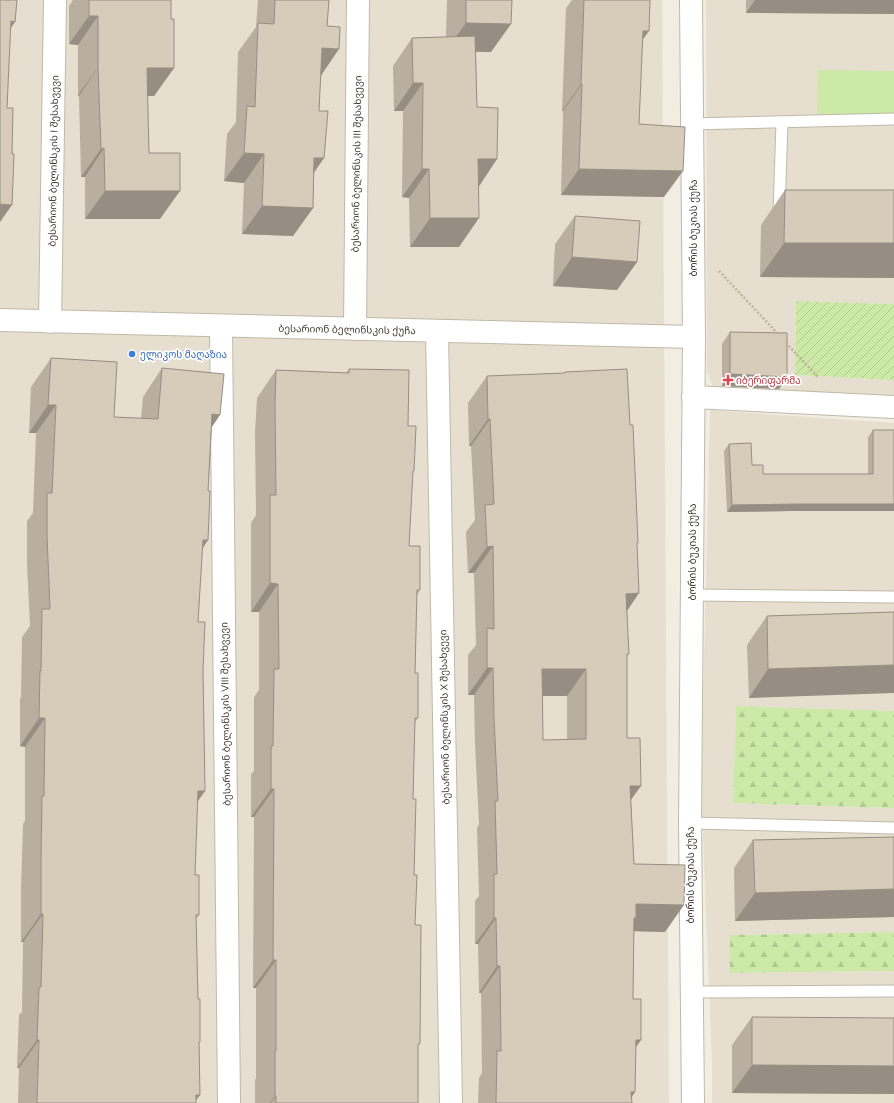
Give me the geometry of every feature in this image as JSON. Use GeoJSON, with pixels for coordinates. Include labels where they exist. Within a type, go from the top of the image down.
{"type":"FeatureCollection","features":[{"type":"Feature","properties":{"kind":"street","name":"ბესარიონ ბელინსკის I შესახვევი"},"geometry":{"type":"LineString","coordinates":[[50,322],[55,0]]}},
{"type":"Feature","properties":{"kind":"street","name":"ბესარიონ ბელინსკის III შესახვევი"},"geometry":{"type":"LineString","coordinates":[[355,329],[358,0]]}},
{"type":"Feature","properties":{"kind":"street","name":"ბორის ბუკიას ქუჩა"},"geometry":{"type":"LineString","coordinates":[[691,0],[694,337],[690,823],[693,1103]]}},
{"type":"Feature","properties":{"kind":"street","name":"ბესარიონ ბელინსკის ქუჩა"},"geometry":{"type":"LineString","coordinates":[[0,320],[694,337]]}},
{"type":"Feature","properties":{"kind":"street","name":"ბესარიონ ბელინსკის VIII შესახვევი"},"geometry":{"type":"LineString","coordinates":[[221,326],[229,1103]]}},
{"type":"Feature","properties":{"kind":"street","name":"ბესარიონ ბელინსკის X შესახვევი"},"geometry":{"type":"LineString","coordinates":[[437,331],[451,1103]]}},
{"type":"Feature","properties":{"kind":"street"},"geometry":{"type":"LineString","coordinates":[[693,397],[894,407]]}},
{"type":"Feature","properties":{"kind":"lane"},"geometry":{"type":"LineString","coordinates":[[692,124],[894,119]]}},
{"type":"Feature","properties":{"kind":"lane"},"geometry":{"type":"LineString","coordinates":[[782,122],[779,213],[787,213]]}},
{"type":"Feature","properties":{"kind":"lane"},"geometry":{"type":"LineString","coordinates":[[692,595],[894,597]]}},
{"type":"Feature","properties":{"kind":"lane"},"geometry":{"type":"LineString","coordinates":[[690,823],[894,828]]}},
{"type":"Feature","properties":{"kind":"lane"},"geometry":{"type":"LineString","coordinates":[[691,992],[894,991]]}},
{"type":"Feature","properties":{"kind":"path"},"geometry":{"type":"LineString","coordinates":[[693,244],[779,335]]}},
{"type":"Feature","properties":{"kind":"path"},"geometry":{"type":"LineString","coordinates":[[784,341],[843,404]]}},
{"type":"Feature","properties":{"kind":"shaded area"},"geometry":{"type":"Polygon","coordinates":[[[0,0],[662,0],[669,1103],[0,1103],[0,0]]]}},
{"type":"Feature","properties":{"kind":"shaded area"},"geometry":{"type":"Polygon","coordinates":[[[706,0],[894,0],[894,304],[796,301],[795,375],[894,380],[894,401],[715,393],[707,372],[706,0]]]}},
{"type":"Feature","properties":{"kind":"shaded area"},"geometry":{"type":"Polygon","coordinates":[[[710,410],[894,423],[894,711],[736,706],[733,803],[894,808],[894,932],[730,935],[731,973],[894,971],[894,1103],[712,1103],[712,1065],[701,787],[710,410]]]}},
{"type":"Feature","properties":{"kind":"green space"},"geometry":{"type":"Polygon","coordinates":[[[818,70],[894,71],[894,115],[817,114],[818,70]]]}},
{"type":"Feature","properties":{"kind":"green space"},"geometry":{"type":"Polygon","coordinates":[[[796,301],[894,304],[894,380],[795,375],[796,301]]]}},
{"type":"Feature","properties":{"kind":"green space"},"geometry":{"type":"Polygon","coordinates":[[[736,706],[894,711],[894,808],[733,803],[736,706]]]}},
{"type":"Feature","properties":{"kind":"green space"},"geometry":{"type":"Polygon","coordinates":[[[894,932],[894,971],[730,973],[730,935],[894,932]]]}},
{"type":"Feature","properties":{"kind":"building"},"geometry":{"type":"Polygon","coordinates":[[[0,0],[17,0],[15,22],[11,21],[7,108],[13,108],[12,154],[14,154],[12,205],[0,204],[0,0]]]}},
{"type":"Feature","properties":{"kind":"building"},"geometry":{"type":"Polygon","coordinates":[[[89,0],[171,0],[171,19],[174,19],[174,68],[147,68],[149,153],[180,153],[180,191],[105,191],[104,148],[101,149],[98,16],[89,16],[89,0]]]}},
{"type":"Feature","properties":{"kind":"building"},"geometry":{"type":"Polygon","coordinates":[[[275,0],[329,0],[327,26],[340,27],[339,49],[322,48],[319,111],[328,111],[324,158],[314,158],[313,208],[262,206],[264,154],[244,153],[247,106],[255,107],[258,23],[274,24],[275,0]]]}},
{"type":"Feature","properties":{"kind":"building"},"geometry":{"type":"Polygon","coordinates":[[[466,0],[512,0],[511,24],[466,23],[466,0]]]}},
{"type":"Feature","properties":{"kind":"building"},"geometry":{"type":"Polygon","coordinates":[[[584,0],[650,0],[649,31],[643,31],[639,124],[685,127],[683,171],[579,169],[584,0]]]}},
{"type":"Feature","properties":{"kind":"building"},"geometry":{"type":"Polygon","coordinates":[[[475,36],[477,107],[498,108],[497,159],[478,159],[479,218],[430,218],[429,169],[422,169],[423,83],[413,83],[412,38],[475,36]]]}},
{"type":"Feature","properties":{"kind":"building"},"geometry":{"type":"Polygon","coordinates":[[[785,190],[894,190],[894,243],[784,243],[785,190]]]}},
{"type":"Feature","properties":{"kind":"building"},"geometry":{"type":"Polygon","coordinates":[[[575,216],[640,221],[637,262],[572,257],[575,216]]]}},
{"type":"Feature","properties":{"kind":"building"},"geometry":{"type":"Polygon","coordinates":[[[730,332],[787,333],[787,377],[730,374],[730,332]]]}},
{"type":"Feature","properties":{"kind":"building"},"geometry":{"type":"Polygon","coordinates":[[[51,358],[117,362],[114,417],[158,419],[162,368],[224,374],[220,415],[212,414],[208,491],[210,491],[208,540],[203,540],[198,622],[205,622],[203,671],[205,791],[198,791],[195,875],[199,875],[199,915],[196,915],[198,999],[200,999],[200,1095],[196,1095],[196,1103],[37,1103],[39,1040],[37,1040],[39,987],[41,987],[43,914],[41,914],[41,859],[42,796],[44,796],[45,718],[39,718],[40,671],[42,609],[50,609],[47,493],[52,493],[56,405],[48,405],[51,358]]]}},
{"type":"Feature","properties":{"kind":"building"},"geometry":{"type":"Polygon","coordinates":[[[349,369],[409,370],[408,426],[416,426],[409,546],[420,546],[420,590],[417,590],[415,673],[418,673],[418,718],[415,718],[413,799],[416,799],[414,875],[417,875],[415,925],[421,925],[418,1103],[276,1103],[276,960],[273,960],[274,789],[271,789],[271,746],[273,746],[274,669],[279,669],[278,584],[270,583],[270,495],[276,495],[276,370],[349,373],[349,369]]]}},
{"type":"Feature","properties":{"kind":"building"},"geometry":{"type":"Polygon","coordinates":[[[627,369],[630,425],[633,425],[639,593],[626,594],[629,654],[627,654],[627,738],[640,738],[641,786],[630,786],[634,864],[685,865],[684,905],[636,904],[636,918],[634,918],[633,999],[641,999],[641,1040],[636,1040],[635,1092],[631,1092],[632,1103],[496,1103],[497,1051],[501,1051],[500,966],[497,966],[496,918],[494,918],[494,874],[497,874],[495,801],[498,801],[493,668],[487,668],[487,628],[494,629],[493,546],[487,547],[485,505],[494,504],[490,419],[488,419],[487,376],[627,369]],[[542,669],[543,740],[586,739],[586,669],[542,669]]]}},
{"type":"Feature","properties":{"kind":"building"},"geometry":{"type":"Polygon","coordinates":[[[873,430],[894,430],[894,504],[732,505],[729,444],[751,443],[752,465],[763,465],[763,474],[873,474],[873,430]]]}},
{"type":"Feature","properties":{"kind":"building"},"geometry":{"type":"Polygon","coordinates":[[[894,612],[894,665],[768,669],[767,616],[894,612]]]}},
{"type":"Feature","properties":{"kind":"building"},"geometry":{"type":"Polygon","coordinates":[[[894,837],[894,889],[755,893],[753,840],[894,837]]]}},
{"type":"Feature","properties":{"kind":"building"},"geometry":{"type":"Polygon","coordinates":[[[752,1017],[894,1018],[894,1066],[752,1065],[752,1017]]]}},
{"type":"Feature","properties":{"kind":"place","name":"ელიკოს მაღაზია"},"geometry":{"type":"Point","coordinates":[132,354]}},
{"type":"Feature","properties":{"kind":"place","name":"იბერიფარმა"},"geometry":{"type":"Point","coordinates":[728,380]}}]}
